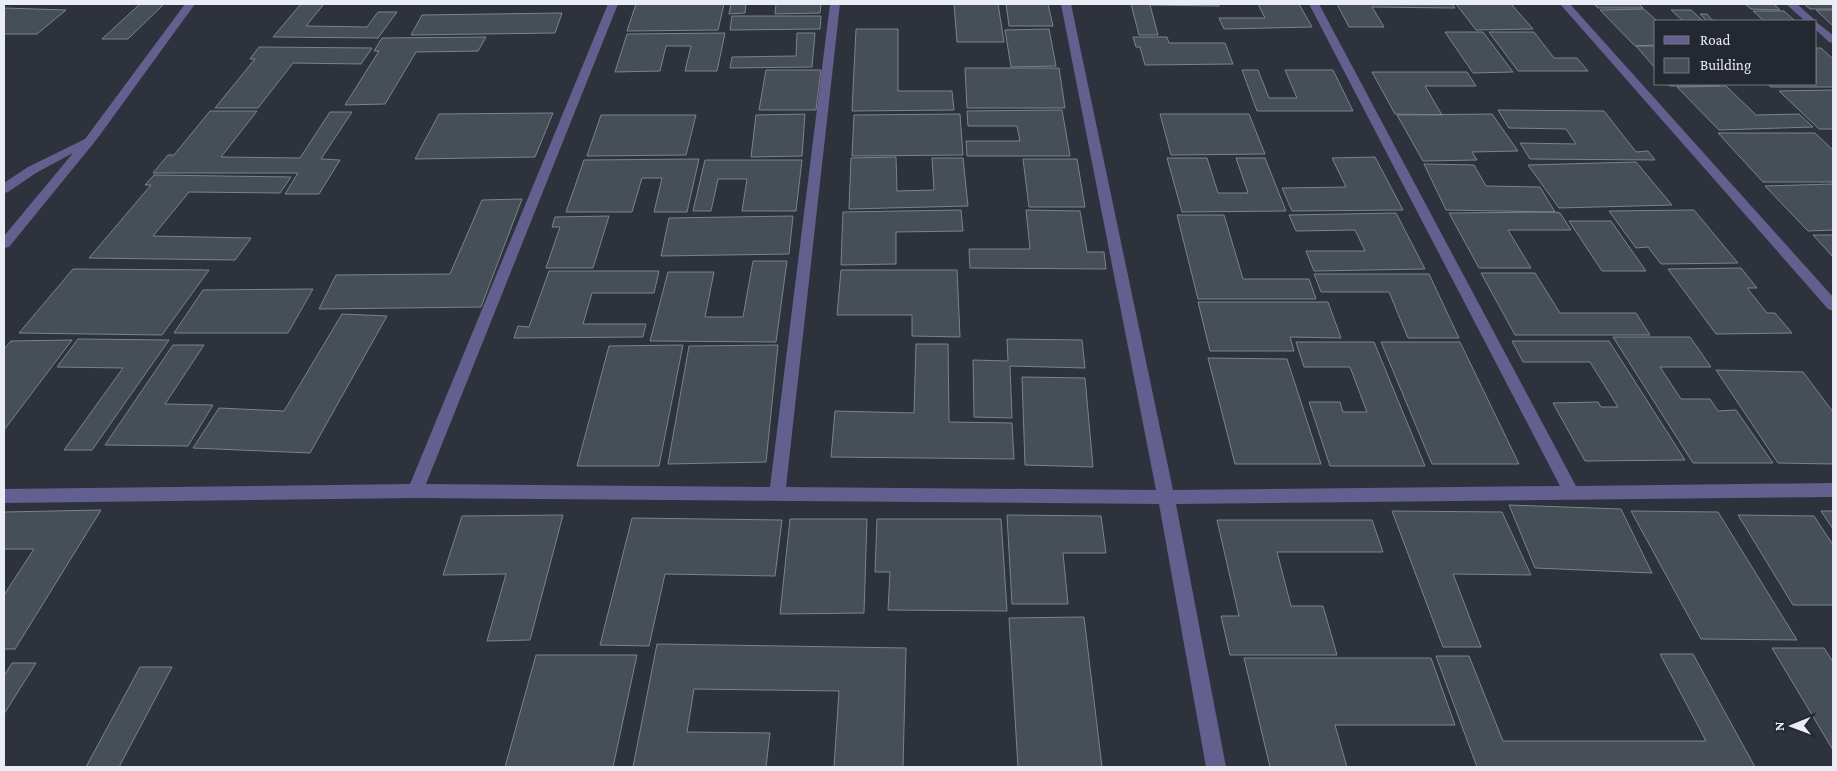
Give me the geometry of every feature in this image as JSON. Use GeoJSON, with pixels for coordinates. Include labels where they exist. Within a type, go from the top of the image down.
{"type":"FeatureCollection","features":[{"type":"Feature","properties":{"kind":"street"},"geometry":{"type":"LineString","coordinates":[[4,244],[93,137],[190,4]]}},
{"type":"Feature","properties":{"kind":"street"},"geometry":{"type":"LineString","coordinates":[[415,491],[613,4]]}},
{"type":"Feature","properties":{"kind":"street"},"geometry":{"type":"LineString","coordinates":[[777,493],[835,4]]}},
{"type":"Feature","properties":{"kind":"street"},"geometry":{"type":"LineString","coordinates":[[1066,4],[1166,497],[1216,767]]}},
{"type":"Feature","properties":{"kind":"street"},"geometry":{"type":"LineString","coordinates":[[1314,4],[1571,492]]}},
{"type":"Feature","properties":{"kind":"street"},"geometry":{"type":"LineString","coordinates":[[1565,4],[1833,306]]}},
{"type":"Feature","properties":{"kind":"street"},"geometry":{"type":"LineString","coordinates":[[1790,4],[1810,20]]}},
{"type":"Feature","properties":{"kind":"street"},"geometry":{"type":"LineString","coordinates":[[1817,26],[1833,40]]}},
{"type":"Feature","properties":{"kind":"street"},"geometry":{"type":"LineString","coordinates":[[4,189],[32,170],[93,137]]}},
{"type":"Feature","properties":{"kind":"street"},"geometry":{"type":"LineString","coordinates":[[4,496],[415,491],[1166,497],[1833,490]]}},
{"type":"Feature","properties":{"kind":"building"},"geometry":{"type":"Polygon","coordinates":[[[140,4],[164,4],[128,39],[102,39],[140,4]]]}},
{"type":"Feature","properties":{"kind":"building"},"geometry":{"type":"Polygon","coordinates":[[[301,4],[324,4],[306,26],[367,27],[378,12],[397,12],[378,38],[273,37],[301,4]]]}},
{"type":"Feature","properties":{"kind":"building"},"geometry":{"type":"Polygon","coordinates":[[[636,4],[724,4],[718,30],[627,31],[636,4]]]}},
{"type":"Feature","properties":{"kind":"building"},"geometry":{"type":"Polygon","coordinates":[[[731,4],[746,4],[745,13],[729,14],[731,4]]]}},
{"type":"Feature","properties":{"kind":"building"},"geometry":{"type":"Polygon","coordinates":[[[776,4],[821,4],[820,13],[775,14],[776,4]]]}},
{"type":"Feature","properties":{"kind":"building"},"geometry":{"type":"Polygon","coordinates":[[[954,4],[998,4],[1004,42],[957,42],[954,4]]]}},
{"type":"Feature","properties":{"kind":"building"},"geometry":{"type":"Polygon","coordinates":[[[1006,4],[1048,4],[1053,26],[1009,26],[1006,4]]]}},
{"type":"Feature","properties":{"kind":"building"},"geometry":{"type":"Polygon","coordinates":[[[1131,4],[1219,4],[1219,6],[1150,5],[1158,35],[1139,35],[1131,4]]]}},
{"type":"Feature","properties":{"kind":"building"},"geometry":{"type":"Polygon","coordinates":[[[1258,4],[1299,4],[1312,27],[1224,29],[1219,18],[1265,18],[1258,4]]]}},
{"type":"Feature","properties":{"kind":"building"},"geometry":{"type":"Polygon","coordinates":[[[1337,4],[1452,4],[1455,8],[1372,7],[1384,27],[1349,27],[1337,4]]]}},
{"type":"Feature","properties":{"kind":"building"},"geometry":{"type":"Polygon","coordinates":[[[1456,4],[1511,4],[1533,29],[1476,30],[1456,4]]]}},
{"type":"Feature","properties":{"kind":"building"},"geometry":{"type":"Polygon","coordinates":[[[1594,4],[1639,4],[1643,8],[1598,8],[1594,4]]]}},
{"type":"Feature","properties":{"kind":"building"},"geometry":{"type":"Polygon","coordinates":[[[1745,4],[1774,4],[1780,10],[1751,9],[1745,4]]]}},
{"type":"Feature","properties":{"kind":"building"},"geometry":{"type":"Polygon","coordinates":[[[1804,4],[1833,4],[1833,9],[1810,9],[1804,4]]]}},
{"type":"Feature","properties":{"kind":"building"},"geometry":{"type":"Polygon","coordinates":[[[4,8],[66,10],[37,34],[4,34],[4,8]]]}},
{"type":"Feature","properties":{"kind":"building"},"geometry":{"type":"Polygon","coordinates":[[[1644,9],[1656,20],[1654,20],[1654,45],[1635,46],[1600,10],[1644,9]]]}},
{"type":"Feature","properties":{"kind":"building"},"geometry":{"type":"Polygon","coordinates":[[[1671,10],[1691,10],[1702,20],[1682,20],[1671,10]]]}},
{"type":"Feature","properties":{"kind":"building"},"geometry":{"type":"Polygon","coordinates":[[[1816,10],[1833,10],[1833,26],[1816,10]]]}},
{"type":"Feature","properties":{"kind":"building"},"geometry":{"type":"Polygon","coordinates":[[[1753,11],[1784,11],[1794,20],[1763,20],[1753,11]]]}},
{"type":"Feature","properties":{"kind":"building"},"geometry":{"type":"Polygon","coordinates":[[[562,13],[555,33],[411,35],[422,15],[562,13]]]}},
{"type":"Feature","properties":{"kind":"building"},"geometry":{"type":"Polygon","coordinates":[[[1700,14],[1707,14],[1712,20],[1706,20],[1700,14]]]}},
{"type":"Feature","properties":{"kind":"building"},"geometry":{"type":"Polygon","coordinates":[[[732,16],[821,16],[820,29],[730,30],[732,16]]]}},
{"type":"Feature","properties":{"kind":"building"},"geometry":{"type":"Polygon","coordinates":[[[856,29],[898,29],[898,91],[952,91],[954,110],[852,111],[856,29]]]}},
{"type":"Feature","properties":{"kind":"building"},"geometry":{"type":"Polygon","coordinates":[[[1049,29],[1056,66],[1011,67],[1005,30],[1049,29]]]}},
{"type":"Feature","properties":{"kind":"building"},"geometry":{"type":"Polygon","coordinates":[[[1445,32],[1483,32],[1513,72],[1473,73],[1445,32]]]}},
{"type":"Feature","properties":{"kind":"building"},"geometry":{"type":"Polygon","coordinates":[[[1489,32],[1534,32],[1554,58],[1577,58],[1588,71],[1518,71],[1489,32]]]}},
{"type":"Feature","properties":{"kind":"building"},"geometry":{"type":"Polygon","coordinates":[[[725,33],[717,71],[685,71],[691,46],[666,46],[660,71],[615,72],[627,34],[725,33]]]}},
{"type":"Feature","properties":{"kind":"building"},"geometry":{"type":"Polygon","coordinates":[[[797,33],[815,33],[812,67],[730,68],[732,57],[796,56],[797,33]]]}},
{"type":"Feature","properties":{"kind":"building"},"geometry":{"type":"Polygon","coordinates":[[[486,37],[478,51],[416,52],[385,104],[345,105],[379,51],[374,51],[382,38],[486,37]]]}},
{"type":"Feature","properties":{"kind":"building"},"geometry":{"type":"Polygon","coordinates":[[[1133,37],[1167,37],[1169,43],[1225,43],[1233,64],[1145,65],[1140,47],[1136,47],[1133,37]]]}},
{"type":"Feature","properties":{"kind":"building"},"geometry":{"type":"Polygon","coordinates":[[[1636,46],[1654,46],[1654,67],[1636,46]]]}},
{"type":"Feature","properties":{"kind":"building"},"geometry":{"type":"Polygon","coordinates":[[[259,47],[372,48],[361,64],[293,63],[258,108],[215,108],[255,59],[250,59],[259,47]]]}},
{"type":"Feature","properties":{"kind":"building"},"geometry":{"type":"Polygon","coordinates":[[[1817,48],[1821,48],[1833,59],[1833,87],[1771,87],[1768,85],[1817,85],[1817,48]]]}},
{"type":"Feature","properties":{"kind":"building"},"geometry":{"type":"Polygon","coordinates":[[[965,68],[1059,68],[1065,108],[967,108],[965,68]]]}},
{"type":"Feature","properties":{"kind":"building"},"geometry":{"type":"Polygon","coordinates":[[[766,70],[821,70],[816,110],[759,110],[766,70]]]}},
{"type":"Feature","properties":{"kind":"building"},"geometry":{"type":"Polygon","coordinates":[[[1242,70],[1258,70],[1269,98],[1297,98],[1285,70],[1333,70],[1353,111],[1257,111],[1242,70]]]}},
{"type":"Feature","properties":{"kind":"building"},"geometry":{"type":"Polygon","coordinates":[[[1372,72],[1467,72],[1476,86],[1425,86],[1442,115],[1395,114],[1372,72]]]}},
{"type":"Feature","properties":{"kind":"building"},"geometry":{"type":"Polygon","coordinates":[[[1669,85],[1719,86],[1670,86],[1669,85]]]}},
{"type":"Feature","properties":{"kind":"building"},"geometry":{"type":"Polygon","coordinates":[[[1726,86],[1756,115],[1799,114],[1813,127],[1719,130],[1677,87],[1726,86]]]}},
{"type":"Feature","properties":{"kind":"building"},"geometry":{"type":"Polygon","coordinates":[[[1833,90],[1833,129],[1819,129],[1779,91],[1833,90]]]}},
{"type":"Feature","properties":{"kind":"building"},"geometry":{"type":"Polygon","coordinates":[[[1062,110],[1070,156],[967,156],[966,141],[1020,141],[1017,126],[968,126],[967,111],[1062,110]]]}},
{"type":"Feature","properties":{"kind":"building"},"geometry":{"type":"Polygon","coordinates":[[[1498,110],[1604,111],[1636,152],[1648,151],[1655,160],[1530,159],[1520,143],[1576,144],[1566,129],[1509,128],[1498,110]]]}},
{"type":"Feature","properties":{"kind":"building"},"geometry":{"type":"Polygon","coordinates":[[[210,111],[257,111],[221,157],[300,158],[330,112],[352,112],[321,159],[340,160],[319,194],[285,194],[298,173],[153,173],[168,155],[174,155],[210,111]]]}},
{"type":"Feature","properties":{"kind":"building"},"geometry":{"type":"Polygon","coordinates":[[[553,113],[535,157],[415,159],[439,114],[553,113]]]}},
{"type":"Feature","properties":{"kind":"building"},"geometry":{"type":"Polygon","coordinates":[[[805,114],[802,156],[751,157],[756,115],[805,114]]]}},
{"type":"Feature","properties":{"kind":"building"},"geometry":{"type":"Polygon","coordinates":[[[960,114],[963,155],[852,156],[854,115],[960,114]]]}},
{"type":"Feature","properties":{"kind":"building"},"geometry":{"type":"Polygon","coordinates":[[[1160,114],[1249,114],[1265,154],[1171,155],[1160,114]]]}},
{"type":"Feature","properties":{"kind":"building"},"geometry":{"type":"Polygon","coordinates":[[[1492,114],[1518,151],[1472,152],[1477,160],[1423,161],[1397,115],[1492,114]]]}},
{"type":"Feature","properties":{"kind":"building"},"geometry":{"type":"Polygon","coordinates":[[[601,115],[696,115],[686,155],[587,156],[601,115]]]}},
{"type":"Feature","properties":{"kind":"building"},"geometry":{"type":"Polygon","coordinates":[[[1718,133],[1815,133],[1833,150],[1833,182],[1763,182],[1718,133]]]}},
{"type":"Feature","properties":{"kind":"building"},"geometry":{"type":"Polygon","coordinates":[[[896,157],[897,191],[934,190],[932,158],[963,158],[968,206],[849,209],[851,158],[896,157]]]}},
{"type":"Feature","properties":{"kind":"building"},"geometry":{"type":"Polygon","coordinates":[[[1375,157],[1403,210],[1292,211],[1282,188],[1346,187],[1332,158],[1375,157]]]}},
{"type":"Feature","properties":{"kind":"building"},"geometry":{"type":"Polygon","coordinates":[[[1167,158],[1207,158],[1218,193],[1248,193],[1236,158],[1265,158],[1286,211],[1182,212],[1167,158]]]}},
{"type":"Feature","properties":{"kind":"building"},"geometry":{"type":"Polygon","coordinates":[[[699,159],[687,212],[654,212],[662,178],[642,178],[632,212],[566,212],[584,160],[699,159]]]}},
{"type":"Feature","properties":{"kind":"building"},"geometry":{"type":"Polygon","coordinates":[[[1023,159],[1077,159],[1085,207],[1029,207],[1023,159]]]}},
{"type":"Feature","properties":{"kind":"building"},"geometry":{"type":"Polygon","coordinates":[[[705,160],[802,160],[796,211],[742,211],[747,179],[718,179],[711,211],[693,211],[705,160]]]}},
{"type":"Feature","properties":{"kind":"building"},"geometry":{"type":"Polygon","coordinates":[[[1636,162],[1672,205],[1559,208],[1528,165],[1636,162]]]}},
{"type":"Feature","properties":{"kind":"building"},"geometry":{"type":"Polygon","coordinates":[[[1424,164],[1474,165],[1486,186],[1540,187],[1555,212],[1446,210],[1424,164]]]}},
{"type":"Feature","properties":{"kind":"building"},"geometry":{"type":"Polygon","coordinates":[[[154,175],[291,177],[280,193],[189,192],[153,236],[251,238],[235,260],[89,258],[151,185],[145,185],[154,175]]]}},
{"type":"Feature","properties":{"kind":"building"},"geometry":{"type":"Polygon","coordinates":[[[1833,184],[1833,230],[1808,231],[1765,186],[1833,184]]]}},
{"type":"Feature","properties":{"kind":"building"},"geometry":{"type":"Polygon","coordinates":[[[522,199],[481,307],[319,309],[336,275],[450,274],[482,200],[522,199]]]}},
{"type":"Feature","properties":{"kind":"building"},"geometry":{"type":"Polygon","coordinates":[[[961,210],[963,231],[896,232],[896,264],[841,265],[843,212],[961,210]]]}},
{"type":"Feature","properties":{"kind":"building"},"geometry":{"type":"Polygon","coordinates":[[[1026,210],[1080,211],[1087,252],[1104,252],[1106,269],[970,268],[969,249],[1030,249],[1026,210]]]}},
{"type":"Feature","properties":{"kind":"building"},"geometry":{"type":"Polygon","coordinates":[[[1694,210],[1738,263],[1661,264],[1648,247],[1636,248],[1609,211],[1694,210]]]}},
{"type":"Feature","properties":{"kind":"building"},"geometry":{"type":"Polygon","coordinates":[[[1396,213],[1425,269],[1314,271],[1306,251],[1365,251],[1355,230],[1296,231],[1289,215],[1396,213]]]}},
{"type":"Feature","properties":{"kind":"building"},"geometry":{"type":"Polygon","coordinates":[[[1449,213],[1560,213],[1571,230],[1508,230],[1531,268],[1479,268],[1449,213]]]}},
{"type":"Feature","properties":{"kind":"building"},"geometry":{"type":"Polygon","coordinates":[[[1177,215],[1224,215],[1243,279],[1309,279],[1316,299],[1198,299],[1177,215]]]}},
{"type":"Feature","properties":{"kind":"building"},"geometry":{"type":"Polygon","coordinates":[[[609,216],[593,268],[546,268],[560,227],[552,227],[555,217],[609,216]]]}},
{"type":"Feature","properties":{"kind":"building"},"geometry":{"type":"Polygon","coordinates":[[[793,216],[789,254],[661,256],[669,218],[793,216]]]}},
{"type":"Feature","properties":{"kind":"building"},"geometry":{"type":"Polygon","coordinates":[[[1569,221],[1611,221],[1646,271],[1602,271],[1569,221]]]}},
{"type":"Feature","properties":{"kind":"building"},"geometry":{"type":"Polygon","coordinates":[[[1813,235],[1833,235],[1833,257],[1813,235]]]}},
{"type":"Feature","properties":{"kind":"building"},"geometry":{"type":"Polygon","coordinates":[[[753,261],[787,261],[776,342],[650,341],[668,272],[714,272],[705,317],[743,317],[753,261]]]}},
{"type":"Feature","properties":{"kind":"building"},"geometry":{"type":"Polygon","coordinates":[[[1741,268],[1757,288],[1747,288],[1767,313],[1775,313],[1792,333],[1716,334],[1668,269],[1741,268]]]}},
{"type":"Feature","properties":{"kind":"building"},"geometry":{"type":"Polygon","coordinates":[[[73,269],[209,270],[162,335],[19,333],[73,269]]]}},
{"type":"Feature","properties":{"kind":"building"},"geometry":{"type":"Polygon","coordinates":[[[841,270],[957,270],[960,337],[912,336],[912,315],[837,315],[841,270]]]}},
{"type":"Feature","properties":{"kind":"building"},"geometry":{"type":"Polygon","coordinates":[[[549,271],[659,271],[654,293],[592,293],[583,324],[646,324],[643,337],[514,338],[518,326],[529,327],[549,271]]]}},
{"type":"Feature","properties":{"kind":"building"},"geometry":{"type":"Polygon","coordinates":[[[1481,273],[1535,273],[1560,313],[1636,313],[1650,335],[1515,335],[1481,273]]]}},
{"type":"Feature","properties":{"kind":"building"},"geometry":{"type":"Polygon","coordinates":[[[1314,274],[1429,274],[1459,338],[1408,338],[1389,292],[1321,292],[1314,274]]]}},
{"type":"Feature","properties":{"kind":"building"},"geometry":{"type":"Polygon","coordinates":[[[313,289],[288,333],[174,333],[203,290],[313,289]]]}},
{"type":"Feature","properties":{"kind":"building"},"geometry":{"type":"Polygon","coordinates":[[[1198,302],[1328,302],[1341,338],[1290,337],[1294,351],[1210,351],[1198,302]]]}},
{"type":"Feature","properties":{"kind":"building"},"geometry":{"type":"Polygon","coordinates":[[[342,314],[387,316],[310,453],[193,448],[219,408],[284,411],[342,314]]]}},
{"type":"Feature","properties":{"kind":"building"},"geometry":{"type":"Polygon","coordinates":[[[1613,337],[1690,337],[1711,367],[1660,367],[1681,399],[1710,399],[1718,411],[1736,410],[1773,463],[1693,463],[1613,337]]]}},
{"type":"Feature","properties":{"kind":"building"},"geometry":{"type":"Polygon","coordinates":[[[78,339],[169,340],[92,450],[64,450],[123,368],[57,367],[78,339]]]}},
{"type":"Feature","properties":{"kind":"building"},"geometry":{"type":"Polygon","coordinates":[[[1007,339],[1082,340],[1085,368],[1010,366],[1012,418],[974,417],[973,360],[1008,361],[1007,339]]]}},
{"type":"Feature","properties":{"kind":"building"},"geometry":{"type":"Polygon","coordinates":[[[72,340],[4,430],[4,349],[11,341],[72,340]]]}},
{"type":"Feature","properties":{"kind":"building"},"geometry":{"type":"Polygon","coordinates":[[[1512,341],[1609,341],[1685,460],[1585,461],[1553,403],[1598,402],[1601,407],[1618,407],[1590,362],[1523,362],[1512,341]]]}},
{"type":"Feature","properties":{"kind":"building"},"geometry":{"type":"Polygon","coordinates":[[[1296,342],[1374,342],[1425,466],[1330,466],[1309,402],[1340,402],[1343,412],[1367,412],[1350,367],[1304,367],[1296,342]]]}},
{"type":"Feature","properties":{"kind":"building"},"geometry":{"type":"Polygon","coordinates":[[[1381,342],[1460,342],[1519,464],[1432,464],[1381,342]]]}},
{"type":"Feature","properties":{"kind":"building"},"geometry":{"type":"Polygon","coordinates":[[[916,344],[948,344],[949,422],[1012,423],[1014,459],[831,457],[835,411],[914,413],[916,344]]]}},
{"type":"Feature","properties":{"kind":"building"},"geometry":{"type":"Polygon","coordinates":[[[173,345],[204,345],[165,404],[213,405],[188,446],[105,445],[173,345]]]}},
{"type":"Feature","properties":{"kind":"building"},"geometry":{"type":"Polygon","coordinates":[[[683,345],[659,466],[577,466],[609,346],[683,345]]]}},
{"type":"Feature","properties":{"kind":"building"},"geometry":{"type":"Polygon","coordinates":[[[778,345],[766,462],[668,464],[689,346],[778,345]]]}},
{"type":"Feature","properties":{"kind":"building"},"geometry":{"type":"Polygon","coordinates":[[[1208,358],[1287,359],[1321,464],[1235,464],[1208,358]]]}},
{"type":"Feature","properties":{"kind":"building"},"geometry":{"type":"Polygon","coordinates":[[[1716,370],[1803,372],[1833,412],[1833,464],[1778,463],[1716,370]]]}},
{"type":"Feature","properties":{"kind":"building"},"geometry":{"type":"Polygon","coordinates":[[[1022,377],[1085,378],[1093,467],[1025,465],[1022,377]]]}},
{"type":"Feature","properties":{"kind":"building"},"geometry":{"type":"Polygon","coordinates":[[[1509,505],[1621,509],[1652,573],[1535,568],[1509,505]]]}},
{"type":"Feature","properties":{"kind":"building"},"geometry":{"type":"Polygon","coordinates":[[[101,510],[15,649],[4,649],[4,595],[34,549],[4,549],[4,512],[101,510]]]}},
{"type":"Feature","properties":{"kind":"building"},"geometry":{"type":"Polygon","coordinates":[[[1392,511],[1502,512],[1531,575],[1453,574],[1481,647],[1443,647],[1392,511]]]}},
{"type":"Feature","properties":{"kind":"building"},"geometry":{"type":"Polygon","coordinates":[[[1631,511],[1718,512],[1797,640],[1701,639],[1631,511]]]}},
{"type":"Feature","properties":{"kind":"building"},"geometry":{"type":"Polygon","coordinates":[[[1821,511],[1833,511],[1833,529],[1821,511]]]}},
{"type":"Feature","properties":{"kind":"building"},"geometry":{"type":"Polygon","coordinates":[[[563,515],[530,640],[487,641],[506,574],[443,575],[462,516],[563,515]]]}},
{"type":"Feature","properties":{"kind":"building"},"geometry":{"type":"Polygon","coordinates":[[[1007,515],[1101,516],[1106,553],[1063,553],[1068,604],[1012,604],[1007,515]]]}},
{"type":"Feature","properties":{"kind":"building"},"geometry":{"type":"Polygon","coordinates":[[[1738,515],[1814,516],[1833,545],[1833,605],[1793,605],[1738,515]]]}},
{"type":"Feature","properties":{"kind":"building"},"geometry":{"type":"Polygon","coordinates":[[[632,518],[782,520],[775,576],[665,574],[649,646],[600,645],[632,518]]]}},
{"type":"Feature","properties":{"kind":"building"},"geometry":{"type":"Polygon","coordinates":[[[790,519],[867,519],[864,613],[780,614],[790,519]]]}},
{"type":"Feature","properties":{"kind":"building"},"geometry":{"type":"Polygon","coordinates":[[[877,519],[1001,519],[1007,611],[888,610],[890,572],[875,572],[877,519]]]}},
{"type":"Feature","properties":{"kind":"building"},"geometry":{"type":"Polygon","coordinates":[[[1217,520],[1372,520],[1383,552],[1277,552],[1291,606],[1323,606],[1337,655],[1230,655],[1221,616],[1239,616],[1217,520]]]}},
{"type":"Feature","properties":{"kind":"building"},"geometry":{"type":"Polygon","coordinates":[[[1084,617],[1102,767],[1018,767],[1009,618],[1084,617]]]}},
{"type":"Feature","properties":{"kind":"building"},"geometry":{"type":"Polygon","coordinates":[[[657,644],[906,648],[903,767],[834,767],[839,691],[694,689],[687,732],[770,733],[766,767],[633,767],[657,644]]]}},
{"type":"Feature","properties":{"kind":"building"},"geometry":{"type":"Polygon","coordinates":[[[1772,648],[1824,648],[1833,662],[1833,750],[1772,648]]]}},
{"type":"Feature","properties":{"kind":"building"},"geometry":{"type":"Polygon","coordinates":[[[1660,654],[1693,654],[1755,767],[1477,767],[1436,656],[1469,656],[1503,741],[1706,741],[1660,654]]]}},
{"type":"Feature","properties":{"kind":"building"},"geometry":{"type":"Polygon","coordinates":[[[536,655],[637,655],[613,767],[505,767],[536,655]]]}},
{"type":"Feature","properties":{"kind":"building"},"geometry":{"type":"Polygon","coordinates":[[[1244,658],[1431,658],[1455,725],[1335,725],[1347,767],[1270,767],[1244,658]]]}},
{"type":"Feature","properties":{"kind":"building"},"geometry":{"type":"Polygon","coordinates":[[[12,663],[36,663],[4,714],[4,676],[12,663]]]}},
{"type":"Feature","properties":{"kind":"building"},"geometry":{"type":"Polygon","coordinates":[[[140,667],[172,667],[119,767],[86,767],[140,667]]]}}]}
